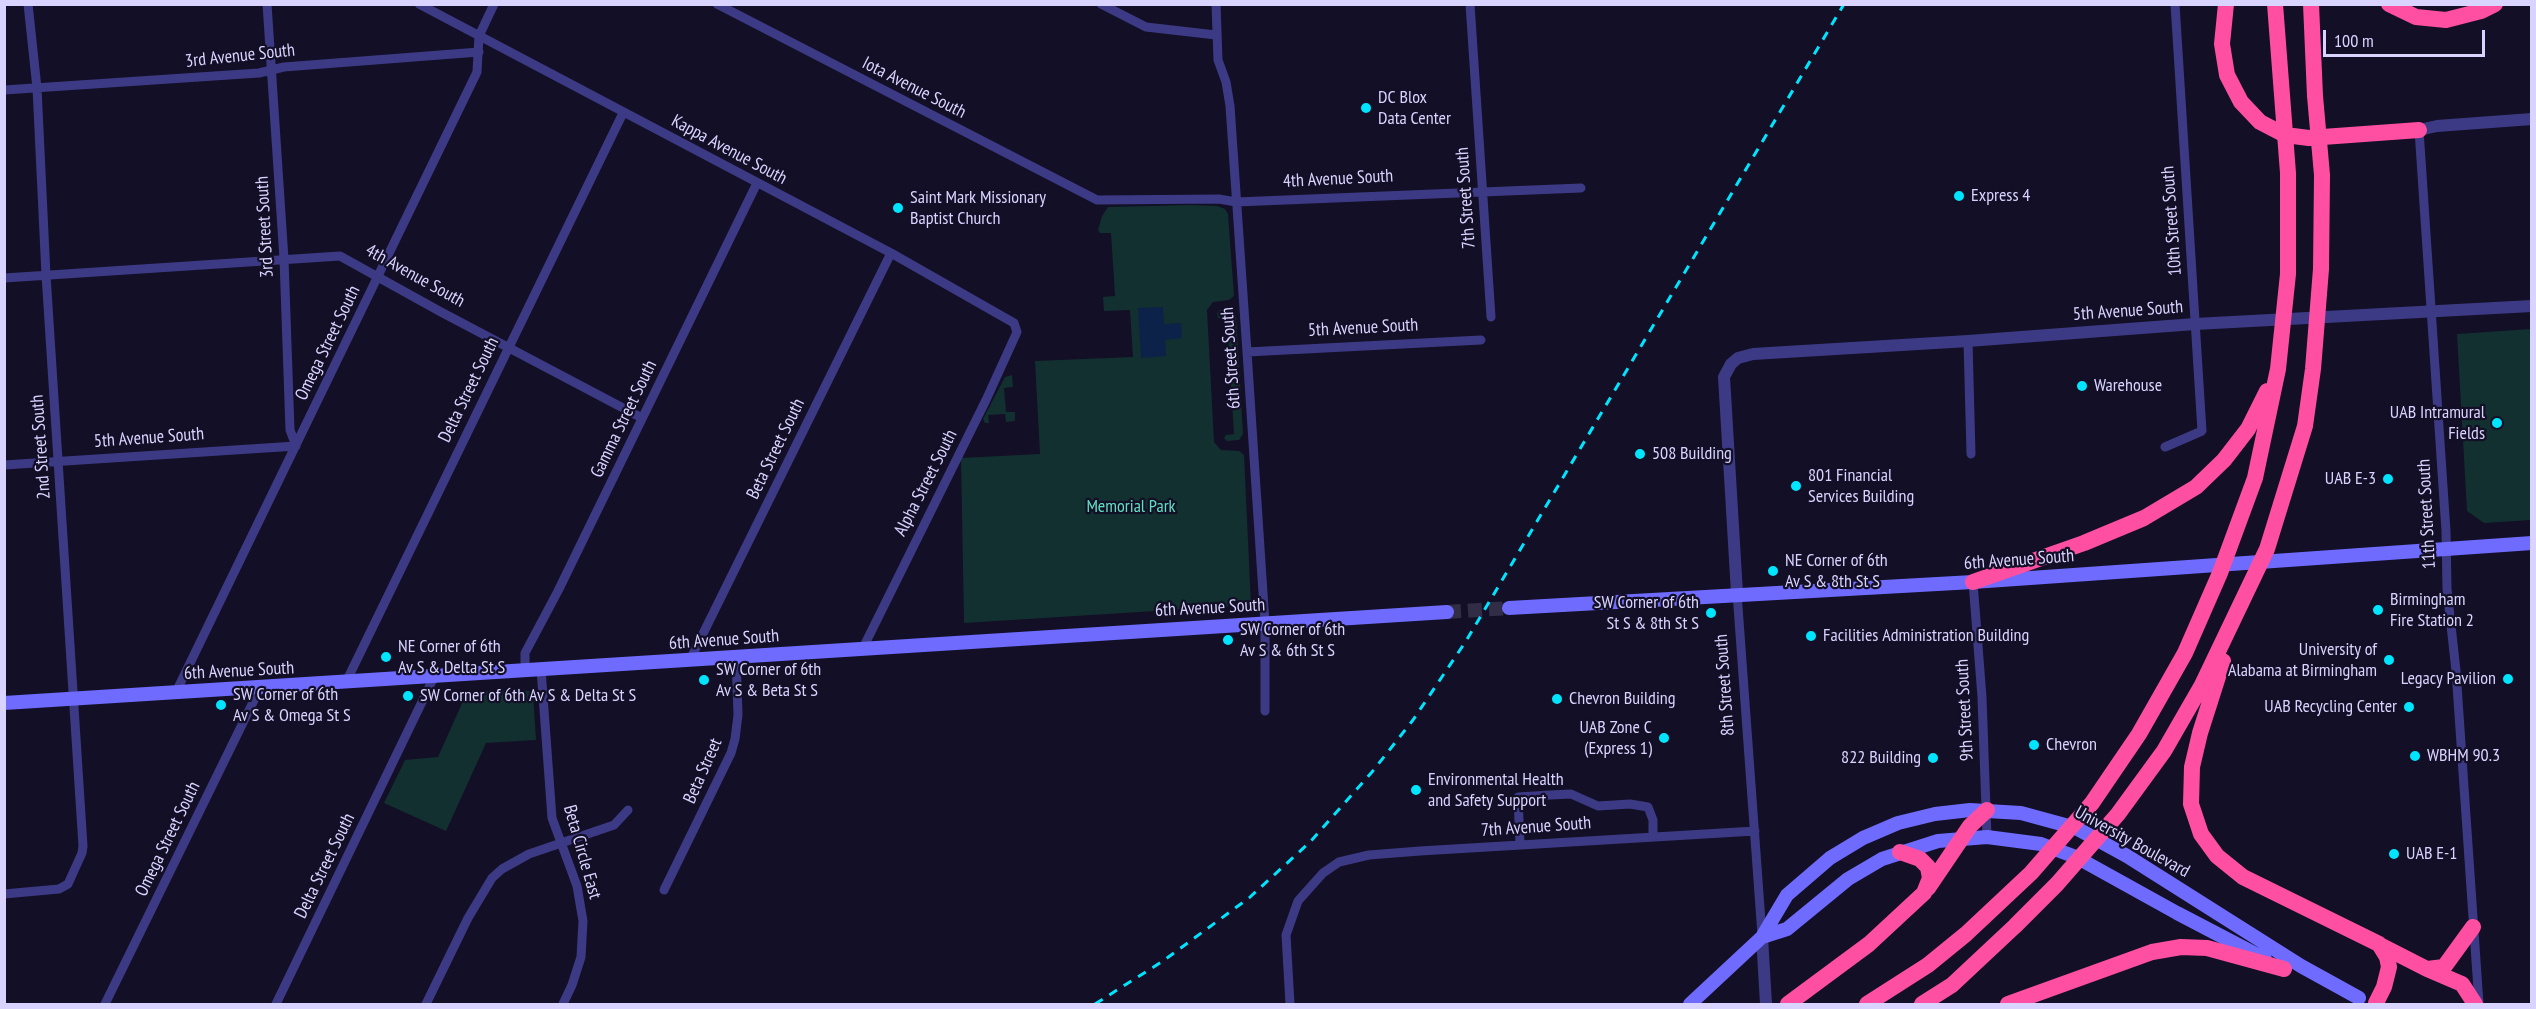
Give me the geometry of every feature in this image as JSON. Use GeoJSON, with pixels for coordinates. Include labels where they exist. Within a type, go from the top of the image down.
{"type":"FeatureCollection","features":[{"type":"Feature","properties":{"kind":"highway"},"geometry":{"type":"LineString","coordinates":[[2226,4],[2222,44],[2227,75],[2241,102],[2260,122],[2291,136],[2309,138],[2419,130]]}},
{"type":"Feature","properties":{"kind":"highway"},"geometry":{"type":"LineString","coordinates":[[1867,1005],[1928,965],[1966,934],[2031,873],[2092,803],[2139,734],[2185,653],[2205,608],[2255,478],[2278,369],[2288,274],[2288,173],[2275,4]]}},
{"type":"Feature","properties":{"kind":"highway"},"geometry":{"type":"LineString","coordinates":[[1922,1005],[1952,985],[2056,884],[2118,814],[2164,751],[2202,685],[2267,549],[2305,426],[2313,369],[2321,269],[2322,175],[2315,96],[2311,4]]}},
{"type":"Feature","properties":{"kind":"highway"},"geometry":{"type":"LineString","coordinates":[[2389,4],[2416,17],[2446,20],[2481,11],[2495,4]]}},
{"type":"Feature","properties":{"kind":"highway"},"geometry":{"type":"LineString","coordinates":[[1973,582],[2144,519],[2196,487],[2224,460],[2248,429],[2278,369]]}},
{"type":"Feature","properties":{"kind":"highway"},"geometry":{"type":"LineString","coordinates":[[2242,604],[2196,747],[2192,767],[2192,804],[2201,834],[2217,856],[2243,877],[2427,969],[2462,984],[2477,1005]]}},
{"type":"Feature","properties":{"kind":"highway"},"geometry":{"type":"LineString","coordinates":[[1788,1005],[1869,944],[1924,893],[1936,879],[1970,826],[1987,810]]}},
{"type":"Feature","properties":{"kind":"highway"},"geometry":{"type":"LineString","coordinates":[[1900,852],[1920,859],[1928,867],[1930,878],[1924,893]]}},
{"type":"Feature","properties":{"kind":"highway"},"geometry":{"type":"LineString","coordinates":[[2427,969],[2444,967],[2473,927]]}},
{"type":"Feature","properties":{"kind":"highway"},"geometry":{"type":"LineString","coordinates":[[2379,944],[2387,957],[2389,967],[2379,1004]]}},
{"type":"Feature","properties":{"kind":"highway"},"geometry":{"type":"LineString","coordinates":[[2008,1005],[2152,951],[2181,947],[2207,948],[2284,969]]}},
{"type":"Feature","properties":{"kind":"main road","name":"6th Avenue South"},"geometry":{"type":"LineString","coordinates":[[1509,608],[1973,582],[2532,543]]}},
{"type":"Feature","properties":{"kind":"main road","name":"6th Avenue South"},"geometry":{"type":"LineString","coordinates":[[4,703],[1447,612]]}},
{"type":"Feature","properties":{"kind":"main road","name":"University Boulevard"},"geometry":{"type":"LineString","coordinates":[[1690,1005],[1762,937],[1787,895],[1815,869],[1846,847],[1880,830],[1917,818],[1954,811],[1987,810],[2040,817],[2093,837],[2301,966],[2359,998]]}},
{"type":"Feature","properties":{"kind":"main road","name":"University Boulevard"},"geometry":{"type":"LineString","coordinates":[[1762,937],[1787,929],[1848,879],[1900,852],[1938,841],[1987,837],[2041,844],[2076,857],[2284,969],[2379,1004]]}},
{"type":"Feature","properties":{"kind":"street","name":"2nd Street South"},"geometry":{"type":"LineString","coordinates":[[4,894],[59,889],[68,884],[82,854],[83,846],[46,275],[37,88],[28,4]]}},
{"type":"Feature","properties":{"kind":"street","name":"3rd Street South"},"geometry":{"type":"LineString","coordinates":[[267,4],[284,259],[290,430],[296,446]]}},
{"type":"Feature","properties":{"kind":"street","name":"Kappa Avenue South"},"geometry":{"type":"LineString","coordinates":[[419,4],[891,253],[1014,323],[1017,332]]}},
{"type":"Feature","properties":{"kind":"street","name":"Omega Street South"},"geometry":{"type":"LineString","coordinates":[[176,692],[477,72],[479,36],[494,4]]}},
{"type":"Feature","properties":{"kind":"street","name":"Iota Avenue South"},"geometry":{"type":"LineString","coordinates":[[717,4],[1097,200]]}},
{"type":"Feature","properties":{"kind":"street"},"geometry":{"type":"LineString","coordinates":[[1101,4],[1146,27],[1216,35]]}},
{"type":"Feature","properties":{"kind":"street","name":"6th Street South"},"geometry":{"type":"LineString","coordinates":[[1216,4],[1218,60],[1226,82],[1230,106],[1265,623],[1265,711]]}},
{"type":"Feature","properties":{"kind":"street","name":"7th Street South"},"geometry":{"type":"LineString","coordinates":[[1470,4],[1491,317]]}},
{"type":"Feature","properties":{"kind":"street","name":"10th Street South"},"geometry":{"type":"LineString","coordinates":[[2164,447],[2202,431],[2175,4]]}},
{"type":"Feature","properties":{"kind":"street","name":"3rd Avenue South"},"geometry":{"type":"LineString","coordinates":[[4,90],[259,73],[284,67],[478,52]]}},
{"type":"Feature","properties":{"kind":"street","name":"Delta Street South"},"geometry":{"type":"LineString","coordinates":[[346,682],[623,112]]}},
{"type":"Feature","properties":{"kind":"street"},"geometry":{"type":"LineString","coordinates":[[2419,130],[2437,126],[2532,119]]}},
{"type":"Feature","properties":{"kind":"street","name":"11th Street South"},"geometry":{"type":"LineString","coordinates":[[2419,130],[2477,1005]]}},
{"type":"Feature","properties":{"kind":"street","name":"Gamma Street South"},"geometry":{"type":"LineString","coordinates":[[525,670],[525,653],[558,591],[757,183]]}},
{"type":"Feature","properties":{"kind":"street","name":"4th Avenue South"},"geometry":{"type":"LineString","coordinates":[[1097,200],[1219,199],[1236,202],[1481,190],[1581,188]]}},
{"type":"Feature","properties":{"kind":"street","name":"Beta Street South"},"geometry":{"type":"LineString","coordinates":[[690,660],[891,253]]}},
{"type":"Feature","properties":{"kind":"street","name":"4th Avenue South"},"geometry":{"type":"LineString","coordinates":[[4,278],[340,256],[507,348],[642,418]]}},
{"type":"Feature","properties":{"kind":"street","name":"5th Avenue South"},"geometry":{"type":"LineString","coordinates":[[1731,364],[1738,358],[1753,354],[2195,324],[2532,306]]}},
{"type":"Feature","properties":{"kind":"street","name":"Alpha Street South"},"geometry":{"type":"LineString","coordinates":[[863,648],[986,400],[1017,332]]}},
{"type":"Feature","properties":{"kind":"street","name":"5th Avenue South"},"geometry":{"type":"LineString","coordinates":[[1247,352],[1481,340]]}},
{"type":"Feature","properties":{"kind":"street"},"geometry":{"type":"LineString","coordinates":[[1968,341],[1971,454]]}},
{"type":"Feature","properties":{"kind":"street","name":"8th Street South"},"geometry":{"type":"LineString","coordinates":[[1731,364],[1724,377],[1766,1005]]}},
{"type":"Feature","properties":{"kind":"street","name":"5th Avenue South"},"geometry":{"type":"LineString","coordinates":[[4,465],[296,446]]}},
{"type":"Feature","properties":{"kind":"street","name":"9th Street South"},"geometry":{"type":"LineString","coordinates":[[1973,582],[1987,837]]}},
{"type":"Feature","properties":{"kind":"street","name":"Beta Street"},"geometry":{"type":"LineString","coordinates":[[664,890],[735,739],[738,715],[736,657]]}},
{"type":"Feature","properties":{"kind":"street","name":"Beta Circle East"},"geometry":{"type":"LineString","coordinates":[[541,669],[550,802],[559,843],[577,886],[584,921],[581,957],[563,1005]]}},
{"type":"Feature","properties":{"kind":"street","name":"Delta Street South"},"geometry":{"type":"LineString","coordinates":[[276,1005],[434,677]]}},
{"type":"Feature","properties":{"kind":"street","name":"Omega Street South"},"geometry":{"type":"LineString","coordinates":[[105,1005],[260,687]]}},
{"type":"Feature","properties":{"kind":"street"},"geometry":{"type":"LineString","coordinates":[[1520,846],[1518,797],[1571,794],[1598,806],[1630,804],[1648,807],[1653,820],[1653,836]]}},
{"type":"Feature","properties":{"kind":"street"},"geometry":{"type":"LineString","coordinates":[[426,1005],[468,918],[492,878],[523,857],[614,825],[628,810]]}},
{"type":"Feature","properties":{"kind":"street","name":"7th Avenue South"},"geometry":{"type":"LineString","coordinates":[[1290,1005],[1286,935],[1298,901],[1323,873],[1339,862],[1369,855],[1755,831]]}},
{"type":"Feature","properties":{"kind":"green space","name":"Memorial Park"},"geometry":{"type":"Polygon","coordinates":[[[1217,206],[1225,209],[1228,214],[1234,296],[1229,300],[1213,302],[1207,310],[1214,442],[1221,450],[1239,451],[1244,455],[1251,605],[964,623],[961,458],[1040,454],[1035,361],[1133,357],[1130,310],[1104,311],[1103,297],[1115,296],[1111,233],[1100,233],[1098,230],[1102,216],[1108,207],[1217,206]]]}},
{"type":"Feature","properties":{"kind":"green space"},"geometry":{"type":"Polygon","coordinates":[[[1220,310],[1231,310],[1236,316],[1243,434],[1239,440],[1227,441],[1224,438],[1226,435],[1234,434],[1227,319],[1218,318],[1217,313],[1220,310]]]}},
{"type":"Feature","properties":{"kind":"green space","name":"UAB Intramural Fields"},"geometry":{"type":"Polygon","coordinates":[[[2531,329],[2531,520],[2484,523],[2467,511],[2457,334],[2531,329]]]}},
{"type":"Feature","properties":{"kind":"green space"},"geometry":{"type":"Polygon","coordinates":[[[1012,375],[1013,387],[1004,388],[1006,412],[1015,412],[1015,421],[1006,422],[1005,414],[988,415],[989,423],[985,423],[983,419],[1005,377],[1012,375]]]}},
{"type":"Feature","properties":{"kind":"green space"},"geometry":{"type":"Polygon","coordinates":[[[530,691],[533,694],[536,740],[486,743],[446,831],[384,803],[405,760],[438,757],[467,692],[530,691]]]}},
{"type":"Feature","properties":{"kind":"water"},"geometry":{"type":"Polygon","coordinates":[[[1163,307],[1164,324],[1181,323],[1182,338],[1165,340],[1166,356],[1141,358],[1138,308],[1163,307]]]}},
{"type":"Feature","properties":{"kind":"tunnel"},"geometry":{"type":"LineString","coordinates":[[1447,612],[1509,608]]}},
{"type":"Feature","properties":{"kind":"railway"},"geometry":{"type":"LineString","coordinates":[[1095,1004],[1163,961],[1249,898],[1310,842],[1372,772],[1413,720],[1466,641],[1844,4]]}},
{"type":"Feature","properties":{"kind":"place","name":"DC Blox Data Center"},"geometry":{"type":"Point","coordinates":[1366,108]}},
{"type":"Feature","properties":{"kind":"place","name":"Express 4"},"geometry":{"type":"Point","coordinates":[1959,196]}},
{"type":"Feature","properties":{"kind":"place","name":"Saint Mark Missionary Baptist Church"},"geometry":{"type":"Point","coordinates":[898,208]}},
{"type":"Feature","properties":{"kind":"place","name":"Warehouse"},"geometry":{"type":"Point","coordinates":[2082,386]}},
{"type":"Feature","properties":{"kind":"place","name":"UAB Intramural Fields"},"geometry":{"type":"Point","coordinates":[2497,423]}},
{"type":"Feature","properties":{"kind":"place","name":"508 Building"},"geometry":{"type":"Point","coordinates":[1640,454]}},
{"type":"Feature","properties":{"kind":"place","name":"UAB E-3"},"geometry":{"type":"Point","coordinates":[2388,479]}},
{"type":"Feature","properties":{"kind":"place","name":"801 Financial Services Building"},"geometry":{"type":"Point","coordinates":[1796,486]}},
{"type":"Feature","properties":{"kind":"place","name":"NE Corner of 6th Av S & 8th St S"},"geometry":{"type":"Point","coordinates":[1773,571]}},
{"type":"Feature","properties":{"kind":"place","name":"Birmingham Fire Station 2"},"geometry":{"type":"Point","coordinates":[2378,610]}},
{"type":"Feature","properties":{"kind":"place","name":"SW Corner of 6th St S & 8th St S"},"geometry":{"type":"Point","coordinates":[1711,613]}},
{"type":"Feature","properties":{"kind":"place","name":"Facilities Administration Building"},"geometry":{"type":"Point","coordinates":[1811,636]}},
{"type":"Feature","properties":{"kind":"place","name":"SW Corner of 6th Av S & 6th St S"},"geometry":{"type":"Point","coordinates":[1228,640]}},
{"type":"Feature","properties":{"kind":"place","name":"NE Corner of 6th Av S & Delta St S"},"geometry":{"type":"Point","coordinates":[386,657]}},
{"type":"Feature","properties":{"kind":"place","name":"University of Alabama at Birmingham"},"geometry":{"type":"Point","coordinates":[2389,660]}},
{"type":"Feature","properties":{"kind":"place","name":"Legacy Pavilion"},"geometry":{"type":"Point","coordinates":[2508,679]}},
{"type":"Feature","properties":{"kind":"place","name":"SW Corner of 6th Av S & Beta St S"},"geometry":{"type":"Point","coordinates":[704,680]}},
{"type":"Feature","properties":{"kind":"place","name":"SW Corner of 6th Av S & Delta St S"},"geometry":{"type":"Point","coordinates":[408,696]}},
{"type":"Feature","properties":{"kind":"place","name":"Chevron Building"},"geometry":{"type":"Point","coordinates":[1557,699]}},
{"type":"Feature","properties":{"kind":"place","name":"SW Corner of 6th Av S & Omega St S"},"geometry":{"type":"Point","coordinates":[221,705]}},
{"type":"Feature","properties":{"kind":"place","name":"UAB Recycling Center"},"geometry":{"type":"Point","coordinates":[2409,707]}},
{"type":"Feature","properties":{"kind":"place","name":"UAB Zone C (Express 1)"},"geometry":{"type":"Point","coordinates":[1664,738]}},
{"type":"Feature","properties":{"kind":"place","name":"Chevron"},"geometry":{"type":"Point","coordinates":[2034,745]}},
{"type":"Feature","properties":{"kind":"place","name":"WBHM 90.3"},"geometry":{"type":"Point","coordinates":[2415,756]}},
{"type":"Feature","properties":{"kind":"place","name":"822 Building"},"geometry":{"type":"Point","coordinates":[1933,758]}},
{"type":"Feature","properties":{"kind":"place","name":"Environmental Health and Safety Support"},"geometry":{"type":"Point","coordinates":[1416,790]}},
{"type":"Feature","properties":{"kind":"place","name":"UAB E-1"},"geometry":{"type":"Point","coordinates":[2394,854]}}]}
